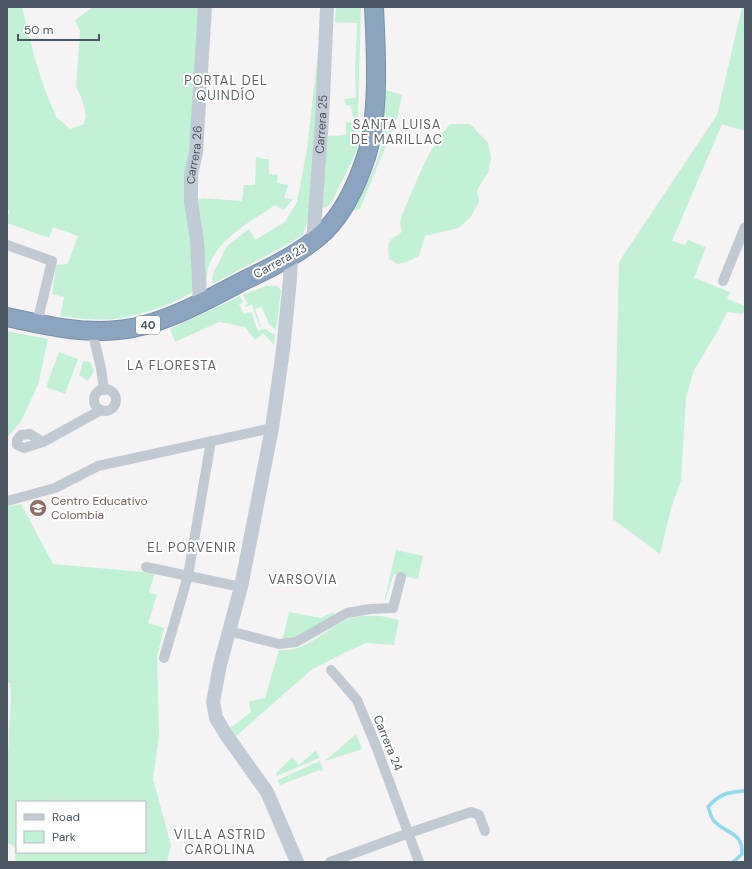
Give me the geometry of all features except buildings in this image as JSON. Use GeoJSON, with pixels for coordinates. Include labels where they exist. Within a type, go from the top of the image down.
{"type":"FeatureCollection","features":[{"type":"Feature","properties":{"kind":"highway","name":"Carrera 23"},"geometry":{"type":"LineString","coordinates":[[7,317],[37,324],[92,331],[118,330],[145,326],[200,303],[291,256],[313,242],[338,217],[349,197],[367,156],[373,124],[375,101],[374,7]]}},
{"type":"Feature","properties":{"kind":"street","name":"Carrera 26"},"geometry":{"type":"LineString","coordinates":[[200,303],[197,240],[191,202],[191,175],[196,152],[205,7]]}},
{"type":"Feature","properties":{"kind":"street","name":"Carrera 25"},"geometry":{"type":"LineString","coordinates":[[313,242],[322,120],[326,7]]}},
{"type":"Feature","properties":{"kind":"street"},"geometry":{"type":"LineString","coordinates":[[723,282],[745,227]]}},
{"type":"Feature","properties":{"kind":"street"},"geometry":{"type":"LineString","coordinates":[[7,245],[52,261],[37,324]]}},
{"type":"Feature","properties":{"kind":"street"},"geometry":{"type":"LineString","coordinates":[[291,256],[290,279],[272,428],[241,587],[228,630],[213,702],[216,718],[267,792],[297,862]]}},
{"type":"Feature","properties":{"kind":"street"},"geometry":{"type":"LineString","coordinates":[[92,331],[101,368],[104,390]]}},
{"type":"Feature","properties":{"kind":"street"},"geometry":{"type":"LineString","coordinates":[[104,390],[112,392],[116,396],[116,402],[111,410],[101,410],[96,405],[95,398],[98,392],[104,390]]}},
{"type":"Feature","properties":{"kind":"street"},"geometry":{"type":"LineString","coordinates":[[43,442],[101,410]]}},
{"type":"Feature","properties":{"kind":"street"},"geometry":{"type":"LineString","coordinates":[[7,501],[55,488],[98,466],[272,428]]}},
{"type":"Feature","properties":{"kind":"street"},"geometry":{"type":"LineString","coordinates":[[164,658],[188,576],[211,441]]}},
{"type":"Feature","properties":{"kind":"street"},"geometry":{"type":"LineString","coordinates":[[146,567],[241,587]]}},
{"type":"Feature","properties":{"kind":"street"},"geometry":{"type":"LineString","coordinates":[[228,630],[280,644],[296,642],[347,613],[370,609],[393,608],[401,577]]}},
{"type":"Feature","properties":{"kind":"street","name":"Carrera 24"},"geometry":{"type":"LineString","coordinates":[[331,670],[357,700],[420,862]]}},
{"type":"Feature","properties":{"kind":"street"},"geometry":{"type":"LineString","coordinates":[[330,862],[471,812],[479,815],[485,831]]}},
{"type":"Feature","properties":{"kind":"green space"},"geometry":{"type":"Polygon","coordinates":[[[7,7],[22,7],[35,59],[45,90],[56,117],[70,129],[84,124],[86,116],[82,99],[76,87],[80,31],[75,20],[93,7],[200,7],[193,292],[156,309],[115,319],[101,320],[60,316],[64,297],[52,294],[56,265],[67,264],[78,236],[53,227],[49,238],[7,223],[7,218],[10,211],[7,210],[7,7]]]}},
{"type":"Feature","properties":{"kind":"green space"},"geometry":{"type":"Polygon","coordinates":[[[336,7],[361,7],[357,150],[332,202],[327,207],[322,208],[328,136],[346,135],[346,122],[354,123],[351,106],[346,105],[344,99],[356,98],[355,69],[357,23],[335,22],[336,7]]]}},
{"type":"Feature","properties":{"kind":"green space"},"geometry":{"type":"Polygon","coordinates":[[[742,7],[745,7],[745,131],[722,124],[672,241],[685,245],[688,240],[706,247],[694,278],[730,292],[727,299],[745,306],[743,314],[727,312],[716,334],[694,370],[686,397],[681,480],[671,509],[660,554],[613,519],[619,262],[717,115],[742,7]]]}},
{"type":"Feature","properties":{"kind":"green space"},"geometry":{"type":"Polygon","coordinates":[[[318,53],[320,57],[309,216],[303,235],[212,284],[212,277],[215,270],[224,250],[230,243],[249,229],[255,240],[285,222],[297,202],[307,149],[318,53]]]}},
{"type":"Feature","properties":{"kind":"green space"},"geometry":{"type":"Polygon","coordinates":[[[383,89],[402,95],[397,119],[360,209],[351,211],[369,180],[379,156],[384,118],[383,89]]]}},
{"type":"Feature","properties":{"kind":"green space"},"geometry":{"type":"Polygon","coordinates":[[[450,124],[470,124],[488,143],[491,157],[488,173],[477,190],[479,202],[470,218],[458,228],[425,236],[419,256],[398,264],[389,259],[388,250],[390,241],[402,231],[400,223],[402,215],[423,167],[435,144],[450,124]]]}},
{"type":"Feature","properties":{"kind":"green space"},"geometry":{"type":"Polygon","coordinates":[[[256,157],[269,159],[269,174],[278,175],[277,183],[288,185],[284,198],[293,199],[284,210],[275,205],[229,237],[212,258],[208,271],[207,285],[202,285],[194,202],[202,198],[242,201],[244,185],[255,185],[256,157]]]}},
{"type":"Feature","properties":{"kind":"green space"},"geometry":{"type":"Polygon","coordinates":[[[266,286],[277,286],[281,290],[276,330],[269,324],[262,307],[255,309],[260,327],[252,305],[246,307],[245,305],[248,304],[243,295],[266,286]]]}},
{"type":"Feature","properties":{"kind":"green space"},"geometry":{"type":"Polygon","coordinates":[[[240,296],[243,303],[239,304],[244,314],[251,312],[258,331],[265,329],[275,335],[274,345],[263,333],[255,340],[245,327],[219,322],[175,342],[170,329],[240,296]]]}},
{"type":"Feature","properties":{"kind":"green space"},"geometry":{"type":"Polygon","coordinates":[[[7,331],[48,339],[38,385],[21,421],[7,438],[7,331]]]}},
{"type":"Feature","properties":{"kind":"green space"},"geometry":{"type":"Polygon","coordinates":[[[59,352],[78,359],[65,394],[46,387],[59,352]]]}},
{"type":"Feature","properties":{"kind":"green space"},"geometry":{"type":"Polygon","coordinates":[[[83,361],[90,362],[94,371],[88,381],[79,375],[83,361]]]}},
{"type":"Feature","properties":{"kind":"green space"},"geometry":{"type":"Polygon","coordinates":[[[21,504],[53,564],[155,573],[149,592],[157,595],[148,623],[164,628],[157,657],[159,735],[153,779],[171,845],[167,862],[16,862],[14,846],[7,843],[7,771],[11,698],[10,683],[7,683],[7,507],[21,504]]]}},
{"type":"Feature","properties":{"kind":"green space"},"geometry":{"type":"Polygon","coordinates":[[[396,550],[423,556],[418,579],[394,574],[384,602],[396,550]]]}},
{"type":"Feature","properties":{"kind":"green space"},"geometry":{"type":"Polygon","coordinates":[[[289,612],[320,618],[334,612],[333,616],[295,637],[283,639],[289,612]]]}},
{"type":"Feature","properties":{"kind":"green space"},"geometry":{"type":"Polygon","coordinates":[[[360,616],[381,616],[399,620],[394,645],[366,643],[311,670],[235,737],[229,729],[251,712],[249,701],[265,698],[279,650],[298,648],[340,623],[360,616]]]}},
{"type":"Feature","properties":{"kind":"green space"},"geometry":{"type":"Polygon","coordinates":[[[356,734],[362,749],[325,761],[356,734]]]}},
{"type":"Feature","properties":{"kind":"green space"},"geometry":{"type":"Polygon","coordinates":[[[316,750],[319,758],[277,776],[276,773],[292,757],[299,765],[316,750]]]}},
{"type":"Feature","properties":{"kind":"green space"},"geometry":{"type":"Polygon","coordinates":[[[320,761],[323,770],[321,772],[320,770],[280,785],[278,780],[320,761]]]}},
{"type":"Feature","properties":{"kind":"waterway"},"geometry":{"type":"LineString","coordinates":[[733,862],[742,854],[740,841],[737,837],[714,821],[708,807],[724,794],[745,791]]}},
{"type":"Feature","properties":{"kind":"place","name":"Centro Educativo Colombia"},"geometry":{"type":"Point","coordinates":[38,508]}},
{"type":"Feature","properties":{"kind":"district","name":"PORTAL DEL QUINDÍO"},"geometry":{"type":"Point","coordinates":[226,88]}},
{"type":"Feature","properties":{"kind":"district","name":"SANTA LUISA DE MARILLAC"},"geometry":{"type":"Point","coordinates":[397,132]}},
{"type":"Feature","properties":{"kind":"district","name":"LA FLORESTA"},"geometry":{"type":"Point","coordinates":[172,365]}},
{"type":"Feature","properties":{"kind":"district","name":"EL PORVENIR"},"geometry":{"type":"Point","coordinates":[192,547]}},
{"type":"Feature","properties":{"kind":"district","name":"VARSOVIA"},"geometry":{"type":"Point","coordinates":[303,579]}},
{"type":"Feature","properties":{"kind":"district","name":"VILLA ASTRID CAROLINA"},"geometry":{"type":"Point","coordinates":[220,842]}}]}
